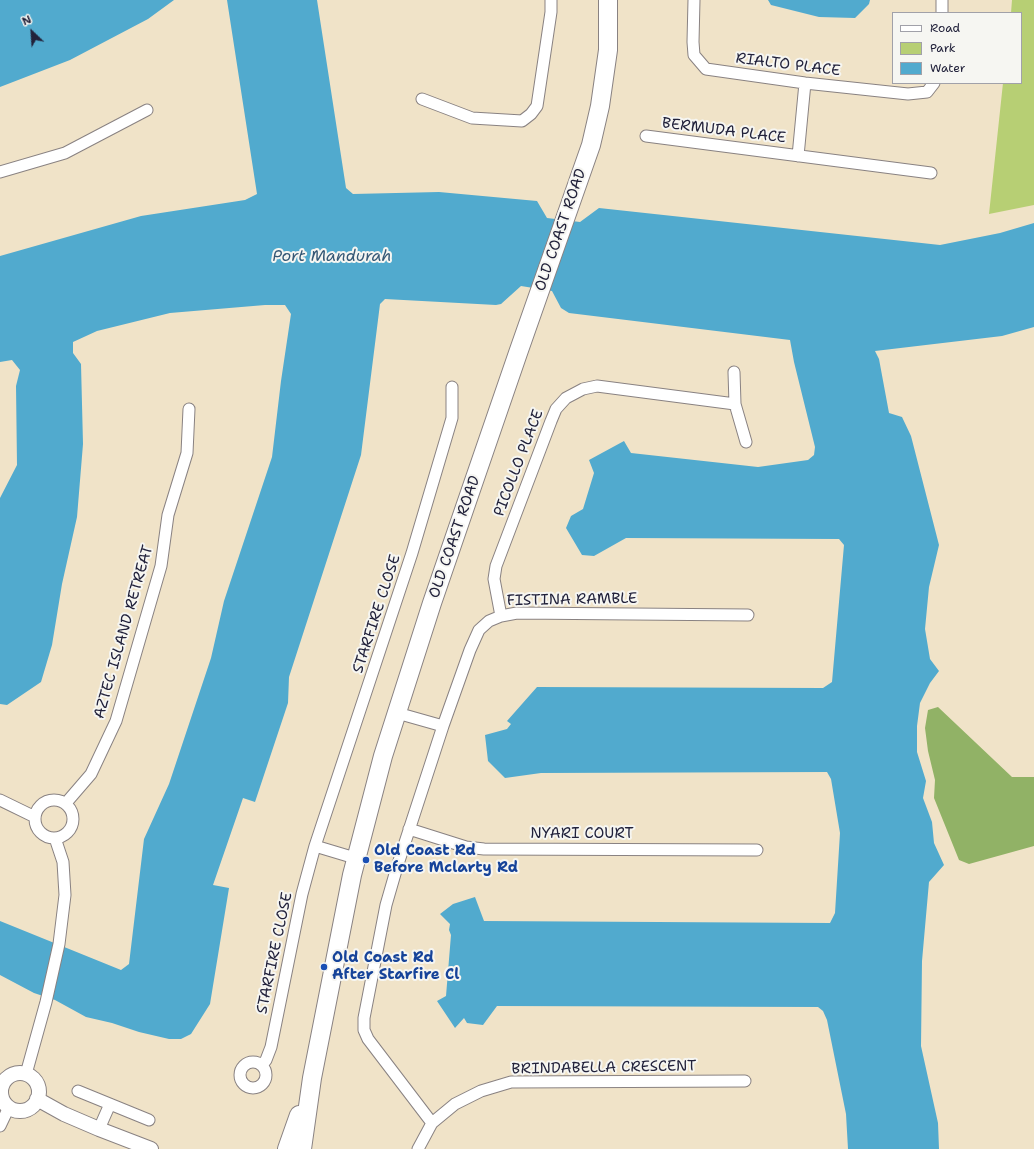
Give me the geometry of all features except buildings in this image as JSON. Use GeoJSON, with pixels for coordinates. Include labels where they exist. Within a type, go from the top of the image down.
{"type":"FeatureCollection","features":[{"type":"Feature","properties":{"kind":"main road","name":"OLD COAST ROAD"},"geometry":{"type":"LineString","coordinates":[[302,1149],[312,1078],[355,858],[383,756],[445,567],[591,145],[600,106],[608,50],[608,0]]}},
{"type":"Feature","properties":{"kind":"main road","name":"OLD COAST ROAD"},"geometry":{"type":"LineString","coordinates":[[287,1149],[312,1078]]}},
{"type":"Feature","properties":{"kind":"street"},"geometry":{"type":"LineString","coordinates":[[422,99],[472,118],[522,121],[531,114],[537,106],[551,12],[551,0]]}},
{"type":"Feature","properties":{"kind":"street","name":"RIALTO PLACE"},"geometry":{"type":"LineString","coordinates":[[694,0],[694,55],[706,69],[805,83],[908,94],[927,92],[933,84]]}},
{"type":"Feature","properties":{"kind":"street"},"geometry":{"type":"LineString","coordinates":[[942,0],[942,12]]}},
{"type":"Feature","properties":{"kind":"street","name":"BERMUDA PLACE"},"geometry":{"type":"LineString","coordinates":[[798,156],[805,83]]}},
{"type":"Feature","properties":{"kind":"street"},"geometry":{"type":"LineString","coordinates":[[0,172],[65,153],[147,110]]}},
{"type":"Feature","properties":{"kind":"street","name":"BERMUDA PLACE"},"geometry":{"type":"LineString","coordinates":[[646,136],[931,173]]}},
{"type":"Feature","properties":{"kind":"street"},"geometry":{"type":"LineString","coordinates":[[734,372],[735,404],[746,442]]}},
{"type":"Feature","properties":{"kind":"street","name":"PICOLLO PLACE"},"geometry":{"type":"LineString","coordinates":[[501,616],[494,579],[496,566],[556,409],[566,398],[583,389],[597,386],[735,404]]}},
{"type":"Feature","properties":{"kind":"street","name":"STARFIRE CLOSE"},"geometry":{"type":"LineString","coordinates":[[262,1065],[266,1060],[271,1047],[302,894],[315,846],[412,554],[452,418],[452,387]]}},
{"type":"Feature","properties":{"kind":"street","name":"AZTEC ISLAND RETREAT"},"geometry":{"type":"LineString","coordinates":[[66,803],[91,774],[116,721],[161,566],[168,515],[187,453],[189,409]]}},
{"type":"Feature","properties":{"kind":"street","name":"FISTINA RAMBLE"},"geometry":{"type":"LineString","coordinates":[[432,1123],[368,1039],[364,1030],[364,1018],[386,905],[443,726],[470,650],[479,630],[489,621],[501,616],[518,614],[748,615]]}},
{"type":"Feature","properties":{"kind":"street"},"geometry":{"type":"LineString","coordinates":[[397,713],[443,726]]}},
{"type":"Feature","properties":{"kind":"street"},"geometry":{"type":"LineString","coordinates":[[0,800],[35,817]]}},
{"type":"Feature","properties":{"kind":"street"},"geometry":{"type":"LineString","coordinates":[[56,800],[66,803],[73,813],[74,821],[72,828],[65,835],[55,838],[43,835],[36,826],[35,817],[38,808],[47,801],[56,800]]}},
{"type":"Feature","properties":{"kind":"street","name":"NYARI COURT"},"geometry":{"type":"LineString","coordinates":[[409,829],[466,846],[484,849],[757,850]]}},
{"type":"Feature","properties":{"kind":"street"},"geometry":{"type":"LineString","coordinates":[[26,1074],[46,1002],[59,944],[65,895],[63,862],[55,838]]}},
{"type":"Feature","properties":{"kind":"street"},"geometry":{"type":"LineString","coordinates":[[315,846],[355,858]]}},
{"type":"Feature","properties":{"kind":"street"},"geometry":{"type":"LineString","coordinates":[[14,1074],[26,1074],[32,1077],[38,1087],[37,1099],[34,1104],[25,1110],[9,1107],[2,1098],[1,1085],[5,1080],[14,1074]]}},
{"type":"Feature","properties":{"kind":"street","name":"BRINDABELLA CRESCENT"},"geometry":{"type":"LineString","coordinates":[[418,1149],[432,1123],[455,1104],[481,1091],[511,1082],[745,1081]]}},
{"type":"Feature","properties":{"kind":"street"},"geometry":{"type":"LineString","coordinates":[[78,1091],[149,1120]]}},
{"type":"Feature","properties":{"kind":"street"},"geometry":{"type":"LineString","coordinates":[[37,1099],[64,1114],[152,1149]]}},
{"type":"Feature","properties":{"kind":"street"},"geometry":{"type":"LineString","coordinates":[[99,1129],[110,1104]]}},
{"type":"Feature","properties":{"kind":"street"},"geometry":{"type":"LineString","coordinates":[[0,1126],[9,1107]]}},
{"type":"Feature","properties":{"kind":"green space"},"geometry":{"type":"Polygon","coordinates":[[[1012,0],[1034,0],[1034,205],[989,214],[1003,84],[1022,84],[1022,12],[1011,12],[1012,0]]]}},
{"type":"Feature","properties":{"kind":"green space"},"geometry":{"type":"Polygon","coordinates":[[[938,707],[1012,777],[1034,777],[1034,846],[969,864],[959,860],[934,798],[935,780],[928,751],[925,728],[928,710],[938,707]]]}},
{"type":"Feature","properties":{"kind":"water"},"geometry":{"type":"Polygon","coordinates":[[[0,0],[174,0],[148,19],[70,60],[0,87],[0,0]]]}},
{"type":"Feature","properties":{"kind":"water","name":"Port Mandurah"},"geometry":{"type":"Polygon","coordinates":[[[227,0],[317,0],[346,188],[353,194],[439,192],[537,201],[547,218],[580,222],[599,208],[940,245],[1000,233],[1034,223],[1034,327],[1002,336],[875,351],[879,359],[889,413],[902,417],[911,436],[939,545],[929,587],[925,629],[930,659],[939,671],[930,683],[920,703],[917,726],[917,752],[926,781],[923,798],[932,822],[934,843],[944,865],[929,882],[922,961],[921,1046],[938,1123],[939,1149],[848,1149],[846,1114],[827,1020],[823,1011],[818,1007],[497,1006],[483,1025],[467,1023],[464,1018],[455,1028],[437,1001],[446,996],[451,935],[449,930],[450,924],[440,914],[453,904],[475,897],[484,921],[830,923],[835,913],[840,833],[831,779],[827,772],[541,773],[505,778],[488,761],[485,735],[507,729],[511,724],[507,721],[537,687],[823,688],[832,682],[844,545],[839,539],[626,538],[594,556],[582,555],[566,528],[571,516],[583,509],[594,473],[589,460],[624,441],[631,453],[758,467],[808,460],[814,455],[815,447],[790,340],[569,313],[561,308],[552,291],[521,286],[501,304],[496,305],[385,299],[380,304],[361,455],[289,677],[288,703],[255,802],[243,798],[213,885],[229,888],[210,1004],[191,1034],[181,1039],[169,1039],[86,1017],[55,1000],[34,993],[0,975],[0,921],[121,970],[129,964],[144,839],[169,784],[211,658],[224,601],[272,457],[291,314],[285,305],[265,305],[170,313],[97,331],[73,342],[73,353],[81,364],[83,444],[77,517],[62,584],[52,645],[41,682],[7,705],[0,704],[0,498],[17,465],[16,386],[20,370],[12,360],[0,362],[0,256],[141,216],[245,200],[257,194],[227,0]]]}},
{"type":"Feature","properties":{"kind":"water"},"geometry":{"type":"Polygon","coordinates":[[[768,0],[870,0],[869,4],[855,18],[819,17],[771,5],[768,0]]]}},
{"type":"Feature","properties":{"kind":"place","name":"Old Coast Rd Before Mclarty Rd"},"geometry":{"type":"Point","coordinates":[366,860]}},
{"type":"Feature","properties":{"kind":"place","name":"Old Coast Rd After Starfire Cl"},"geometry":{"type":"Point","coordinates":[324,967]}}]}
